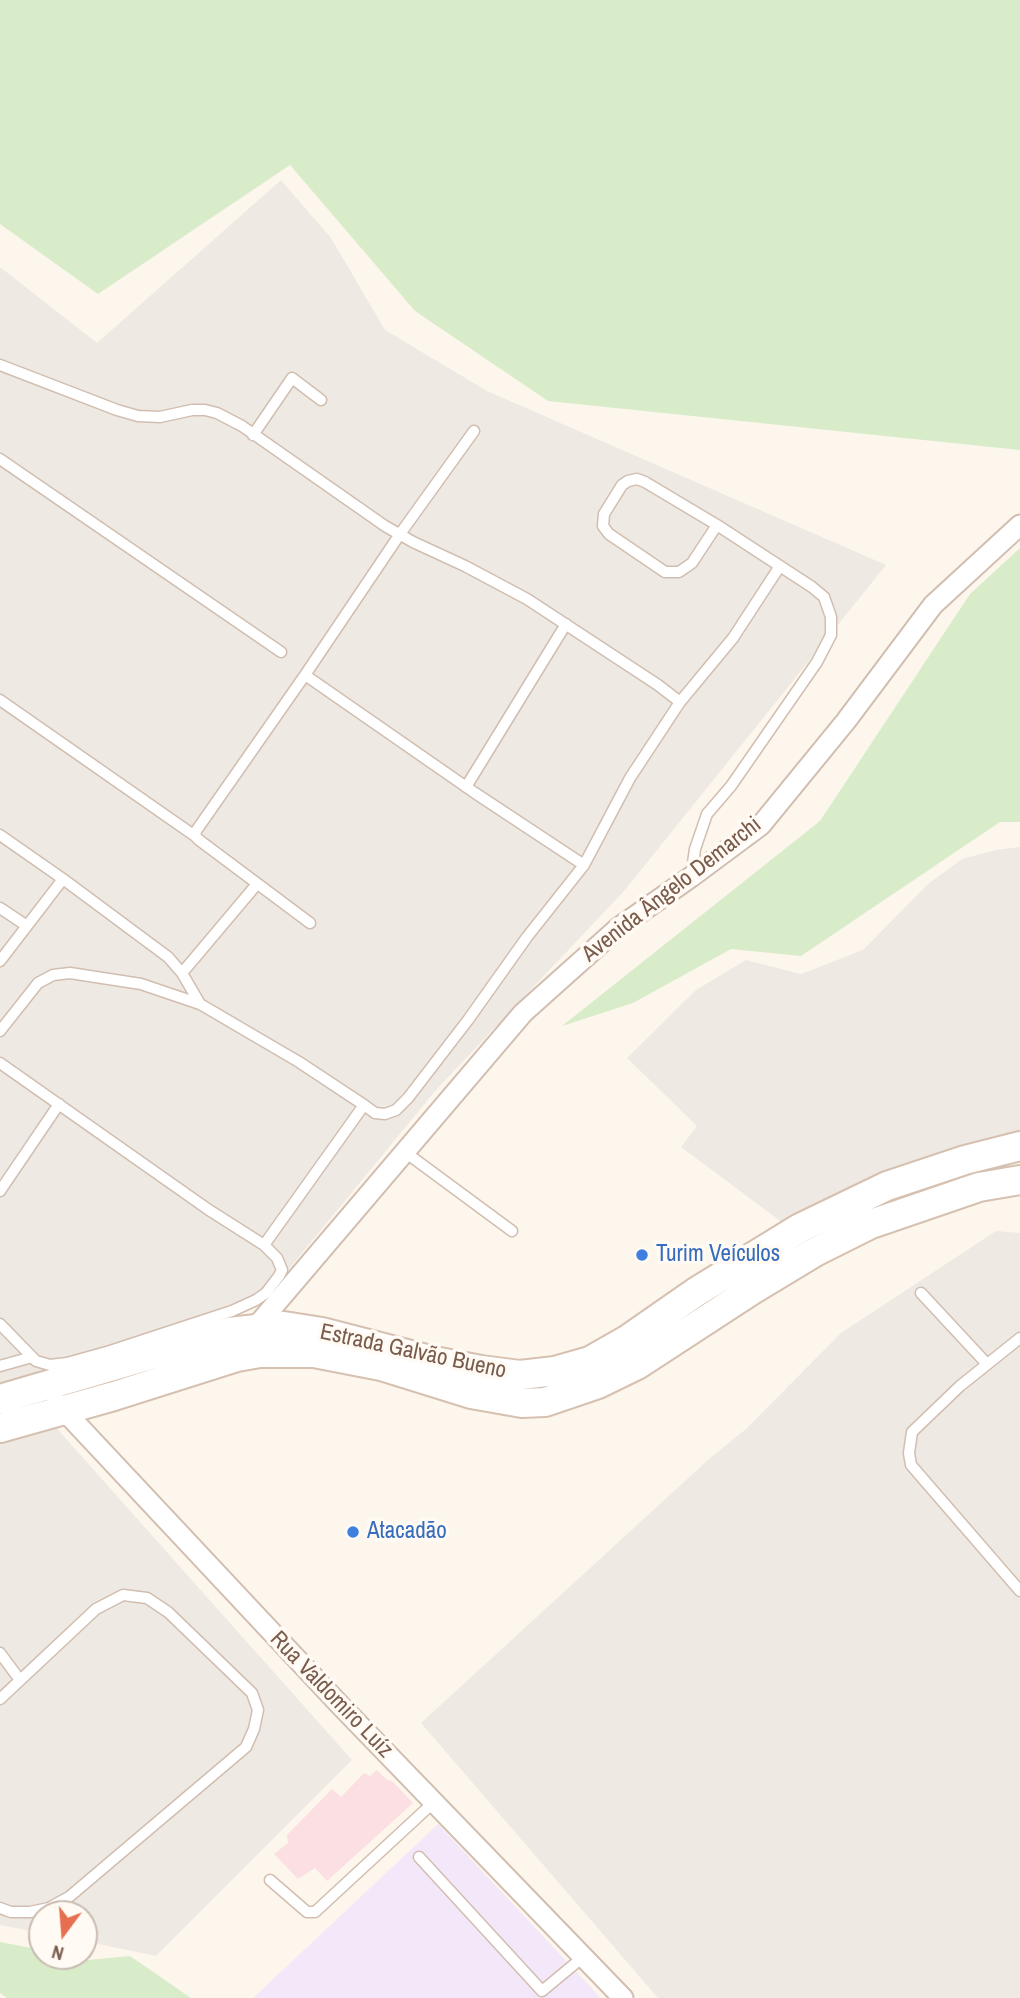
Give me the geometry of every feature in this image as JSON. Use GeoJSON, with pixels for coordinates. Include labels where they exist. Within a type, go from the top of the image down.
{"type":"FeatureCollection","features":[{"type":"Feature","properties":{"kind":"main road","name":"Estrada Galvão Bueno"},"geometry":{"type":"LineString","coordinates":[[258,1341],[285,1326],[322,1332],[433,1361],[481,1370],[520,1375],[555,1371],[590,1361],[627,1340],[696,1292],[800,1228],[887,1186],[1013,1145]]}},
{"type":"Feature","properties":{"kind":"main road","name":"Estrada Galvão Bueno"},"geometry":{"type":"LineString","coordinates":[[258,1341],[381,1366],[471,1394],[522,1403],[545,1402],[598,1384],[637,1365],[815,1252],[871,1224],[979,1187],[1020,1180]]}},
{"type":"Feature","properties":{"kind":"main road"},"geometry":{"type":"LineString","coordinates":[[0,1399],[229,1332],[258,1341]]}},
{"type":"Feature","properties":{"kind":"main road"},"geometry":{"type":"LineString","coordinates":[[0,1428],[237,1357],[258,1341]]}},
{"type":"Feature","properties":{"kind":"street","name":"Avenida Ângelo Demarchi"},"geometry":{"type":"LineString","coordinates":[[258,1341],[405,1152],[523,1013],[618,928],[761,825],[846,721],[933,606],[1020,525]]}},
{"type":"Feature","properties":{"kind":"street","name":"Rua Valdomiro Luíz"},"geometry":{"type":"LineString","coordinates":[[45,1386],[61,1410],[314,1678],[623,1998]]}},
{"type":"Feature","properties":{"kind":"lane"},"geometry":{"type":"LineString","coordinates":[[0,365],[138,416],[160,417],[192,410],[217,413],[400,534],[527,599],[680,702]]}},
{"type":"Feature","properties":{"kind":"lane"},"geometry":{"type":"LineString","coordinates":[[253,435],[292,378],[321,400]]}},
{"type":"Feature","properties":{"kind":"lane"},"geometry":{"type":"LineString","coordinates":[[195,836],[400,534],[474,431]]}},
{"type":"Feature","properties":{"kind":"lane"},"geometry":{"type":"LineString","coordinates":[[0,458],[281,652]]}},
{"type":"Feature","properties":{"kind":"lane"},"geometry":{"type":"LineString","coordinates":[[691,877],[695,849],[707,814],[731,786],[817,662],[831,635],[831,617],[824,597],[717,525],[645,482],[637,479],[622,485],[604,514],[603,526],[609,534],[665,572],[679,572],[692,563],[717,525]]}},
{"type":"Feature","properties":{"kind":"lane"},"geometry":{"type":"LineString","coordinates":[[0,1031],[38,983],[53,975],[70,973],[141,984],[200,1004],[299,1062],[375,1112],[385,1114],[396,1110],[468,1020],[527,937],[584,865],[630,778],[680,702],[733,638],[780,566]]}},
{"type":"Feature","properties":{"kind":"lane"},"geometry":{"type":"LineString","coordinates":[[466,787],[566,624]]}},
{"type":"Feature","properties":{"kind":"lane"},"geometry":{"type":"LineString","coordinates":[[305,675],[584,865]]}},
{"type":"Feature","properties":{"kind":"lane"},"geometry":{"type":"LineString","coordinates":[[0,700],[195,836],[310,923]]}},
{"type":"Feature","properties":{"kind":"lane"},"geometry":{"type":"LineString","coordinates":[[0,835],[168,957],[182,973],[200,1004]]}},
{"type":"Feature","properties":{"kind":"lane"},"geometry":{"type":"LineString","coordinates":[[0,961],[63,879]]}},
{"type":"Feature","properties":{"kind":"lane"},"geometry":{"type":"LineString","coordinates":[[182,973],[257,884]]}},
{"type":"Feature","properties":{"kind":"lane"},"geometry":{"type":"LineString","coordinates":[[0,908],[27,926]]}},
{"type":"Feature","properties":{"kind":"lane"},"geometry":{"type":"LineString","coordinates":[[0,1063],[209,1210],[264,1245],[278,1258],[282,1270],[273,1285],[256,1300],[232,1311],[67,1363],[50,1365],[36,1361],[0,1324]]}},
{"type":"Feature","properties":{"kind":"lane"},"geometry":{"type":"LineString","coordinates":[[0,1191],[59,1104]]}},
{"type":"Feature","properties":{"kind":"lane"},"geometry":{"type":"LineString","coordinates":[[264,1245],[364,1105]]}},
{"type":"Feature","properties":{"kind":"lane"},"geometry":{"type":"LineString","coordinates":[[405,1152],[512,1231]]}},
{"type":"Feature","properties":{"kind":"lane"},"geometry":{"type":"LineString","coordinates":[[921,1293],[987,1364]]}},
{"type":"Feature","properties":{"kind":"lane"},"geometry":{"type":"LineString","coordinates":[[1020,1338],[960,1386],[912,1432],[909,1453],[911,1465],[1020,1591]]}},
{"type":"Feature","properties":{"kind":"lane"},"geometry":{"type":"LineString","coordinates":[[0,1366],[32,1357]]}},
{"type":"Feature","properties":{"kind":"lane"},"geometry":{"type":"LineString","coordinates":[[0,1699],[96,1609],[123,1595],[147,1598],[168,1612],[252,1693],[258,1710],[246,1747],[69,1897],[49,1908],[30,1912],[11,1912],[0,1908]]}},
{"type":"Feature","properties":{"kind":"lane"},"geometry":{"type":"LineString","coordinates":[[0,1653],[20,1680]]}},
{"type":"Feature","properties":{"kind":"lane"},"geometry":{"type":"LineString","coordinates":[[270,1880],[307,1912],[315,1912],[434,1802]]}},
{"type":"Feature","properties":{"kind":"lane"},"geometry":{"type":"LineString","coordinates":[[419,1857],[542,1991],[583,1956]]}},
{"type":"Feature","properties":{"kind":"shaded area"},"geometry":{"type":"Polygon","coordinates":[[[281,180],[331,238],[385,330],[487,391],[886,565],[625,890],[436,1090],[279,1281],[237,1302],[0,1388],[0,267],[97,343],[281,180]]]}},
{"type":"Feature","properties":{"kind":"shaded area"},"geometry":{"type":"Polygon","coordinates":[[[1020,847],[1020,1138],[783,1223],[681,1147],[697,1126],[627,1058],[696,990],[746,960],[801,974],[863,950],[928,884],[962,859],[1020,847]]]}},
{"type":"Feature","properties":{"kind":"shaded area"},"geometry":{"type":"Polygon","coordinates":[[[996,1231],[1020,1233],[1020,1998],[658,1998],[421,1723],[709,1459],[746,1429],[841,1333],[996,1231]]]}},
{"type":"Feature","properties":{"kind":"shaded area"},"geometry":{"type":"Polygon","coordinates":[[[52,1423],[352,1760],[156,1956],[98,1944],[98,1900],[28,1900],[28,1930],[0,1925],[0,1439],[52,1423]]]}},
{"type":"Feature","properties":{"kind":"shaded area"},"geometry":{"type":"Polygon","coordinates":[[[377,1770],[413,1803],[327,1881],[315,1868],[298,1879],[274,1854],[288,1843],[287,1835],[332,1789],[341,1797],[364,1773],[370,1776],[377,1770]]]}},
{"type":"Feature","properties":{"kind":"shaded area"},"geometry":{"type":"Polygon","coordinates":[[[438,1824],[601,1998],[253,1998],[438,1824]]]}},
{"type":"Feature","properties":{"kind":"green space"},"geometry":{"type":"Polygon","coordinates":[[[0,0],[1020,0],[1020,450],[548,401],[415,311],[290,165],[98,294],[0,224],[0,0]]]}},
{"type":"Feature","properties":{"kind":"green space"},"geometry":{"type":"Polygon","coordinates":[[[1020,548],[1020,822],[1000,822],[801,956],[731,949],[633,1003],[562,1026],[820,821],[970,594],[1020,548]]]}},
{"type":"Feature","properties":{"kind":"green space"},"geometry":{"type":"Polygon","coordinates":[[[0,1942],[28,1947],[28,1970],[98,1970],[98,1959],[130,1956],[191,1998],[7,1998],[0,1993],[0,1942]]]}},
{"type":"Feature","properties":{"kind":"place","name":"Turim Veículos"},"geometry":{"type":"Point","coordinates":[642,1255]}},
{"type":"Feature","properties":{"kind":"place","name":"Atacadão"},"geometry":{"type":"Point","coordinates":[353,1532]}}]}
